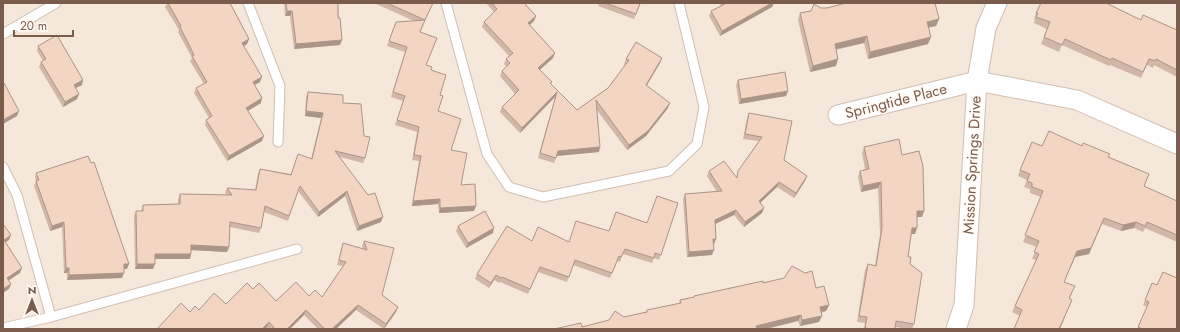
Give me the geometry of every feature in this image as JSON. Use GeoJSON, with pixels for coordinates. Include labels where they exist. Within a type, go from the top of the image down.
{"type":"FeatureCollection","features":[{"type":"Feature","properties":{"kind":"street","name":"Mission Springs Drive"},"geometry":{"type":"LineString","coordinates":[[956,329],[964,305],[977,81],[986,28],[997,3]]}},
{"type":"Feature","properties":{"kind":"street","name":"Springtide Place"},"geometry":{"type":"LineString","coordinates":[[838,115],[977,81]]}},
{"type":"Feature","properties":{"kind":"street"},"geometry":{"type":"LineString","coordinates":[[977,81],[1078,100],[1177,144]]}},
{"type":"Feature","properties":{"kind":"lane"},"geometry":{"type":"LineString","coordinates":[[3,34],[56,3]]}},
{"type":"Feature","properties":{"kind":"lane"},"geometry":{"type":"LineString","coordinates":[[248,3],[280,86],[278,142]]}},
{"type":"Feature","properties":{"kind":"lane"},"geometry":{"type":"LineString","coordinates":[[446,3],[487,154],[509,187],[543,197],[669,171],[697,144],[704,108],[679,3]]}},
{"type":"Feature","properties":{"kind":"lane"},"geometry":{"type":"LineString","coordinates":[[3,167],[17,195],[51,317]]}},
{"type":"Feature","properties":{"kind":"lane"},"geometry":{"type":"LineString","coordinates":[[3,328],[51,317],[297,249]]}},
{"type":"Feature","properties":{"kind":"shaded area"},"geometry":{"type":"Polygon","coordinates":[[[3,3],[1177,3],[1177,329],[3,329],[3,3]]]}},
{"type":"Feature","properties":{"kind":"building"},"geometry":{"type":"Polygon","coordinates":[[[168,3],[230,3],[249,39],[242,43],[262,77],[253,82],[262,98],[246,108],[264,136],[229,156],[206,120],[212,116],[196,88],[207,82],[192,56],[194,55],[180,27],[181,26],[168,3]]]}},
{"type":"Feature","properties":{"kind":"building"},"geometry":{"type":"Polygon","coordinates":[[[286,3],[338,3],[338,18],[340,18],[342,40],[296,44],[292,11],[287,11],[286,3]]]}},
{"type":"Feature","properties":{"kind":"building"},"geometry":{"type":"Polygon","coordinates":[[[387,3],[433,3],[425,20],[387,3]]]}},
{"type":"Feature","properties":{"kind":"building"},"geometry":{"type":"Polygon","coordinates":[[[492,3],[524,3],[536,16],[528,23],[555,53],[538,68],[552,82],[550,83],[577,110],[608,88],[629,60],[626,59],[636,42],[662,58],[646,85],[670,103],[648,131],[629,145],[596,100],[600,147],[558,151],[556,158],[540,153],[557,92],[522,128],[502,107],[519,90],[502,71],[510,63],[506,59],[513,53],[484,22],[497,9],[492,3]]]}},
{"type":"Feature","properties":{"kind":"building"},"geometry":{"type":"Polygon","coordinates":[[[605,3],[640,3],[636,14],[605,3]]]}},
{"type":"Feature","properties":{"kind":"building"},"geometry":{"type":"Polygon","coordinates":[[[724,3],[772,3],[722,31],[711,11],[725,4],[724,3]]]}},
{"type":"Feature","properties":{"kind":"building"},"geometry":{"type":"Polygon","coordinates":[[[846,3],[935,3],[939,19],[927,22],[931,37],[870,52],[867,36],[835,44],[838,59],[813,66],[800,13],[811,11],[814,4],[821,8],[827,8],[846,3]]]}},
{"type":"Feature","properties":{"kind":"building"},"geometry":{"type":"Polygon","coordinates":[[[1041,3],[1106,3],[1141,20],[1143,15],[1177,30],[1177,70],[1156,59],[1155,61],[1149,59],[1143,72],[1112,58],[1111,60],[1065,39],[1062,45],[1044,37],[1050,22],[1036,17],[1038,13],[1036,13],[1041,3]]]}},
{"type":"Feature","properties":{"kind":"building"},"geometry":{"type":"Polygon","coordinates":[[[425,20],[420,32],[437,38],[426,65],[432,67],[431,70],[446,75],[440,95],[443,96],[438,111],[461,119],[451,150],[467,153],[461,185],[475,184],[476,206],[440,208],[440,199],[413,201],[421,156],[414,155],[419,127],[397,120],[405,96],[393,92],[407,47],[389,41],[396,22],[425,20]]]}},
{"type":"Feature","properties":{"kind":"building"},"geometry":{"type":"Polygon","coordinates":[[[57,35],[83,80],[74,85],[79,94],[65,102],[41,62],[46,59],[38,46],[57,35]]]}},
{"type":"Feature","properties":{"kind":"building"},"geometry":{"type":"Polygon","coordinates":[[[785,72],[788,91],[741,99],[738,80],[785,72]]]}},
{"type":"Feature","properties":{"kind":"building"},"geometry":{"type":"Polygon","coordinates":[[[4,83],[19,111],[3,120],[3,84],[4,83]]]}},
{"type":"Feature","properties":{"kind":"building"},"geometry":{"type":"Polygon","coordinates":[[[308,92],[343,95],[343,103],[361,104],[364,136],[370,137],[365,158],[335,151],[368,195],[375,193],[383,217],[359,226],[347,191],[319,212],[300,186],[289,216],[265,206],[261,228],[230,222],[229,247],[191,245],[191,254],[155,254],[155,264],[137,264],[136,211],[143,211],[143,205],[180,204],[180,194],[232,195],[227,188],[256,190],[260,169],[291,175],[298,154],[312,159],[323,113],[306,111],[308,92]]]}},
{"type":"Feature","properties":{"kind":"building"},"geometry":{"type":"Polygon","coordinates":[[[749,113],[792,121],[784,160],[807,176],[796,193],[779,182],[759,201],[764,208],[745,222],[736,210],[715,220],[716,239],[713,239],[714,250],[689,252],[685,194],[722,191],[709,171],[724,161],[737,178],[738,171],[762,137],[745,134],[749,113]]]}},
{"type":"Feature","properties":{"kind":"building"},"geometry":{"type":"Polygon","coordinates":[[[1049,131],[1082,146],[1083,143],[1110,154],[1108,157],[1149,174],[1144,186],[1177,201],[1177,235],[1147,222],[1145,226],[1136,222],[1123,225],[1104,218],[1091,248],[1077,251],[1064,282],[1075,286],[1069,298],[1072,300],[1059,329],[1014,329],[1022,310],[1015,306],[1039,254],[1034,252],[1039,241],[1025,235],[1043,191],[1032,187],[1032,183],[1027,181],[1030,174],[1020,170],[1032,142],[1042,146],[1049,131]]]}},
{"type":"Feature","properties":{"kind":"building"},"geometry":{"type":"Polygon","coordinates":[[[899,139],[902,155],[919,151],[923,166],[924,211],[917,211],[917,228],[912,228],[908,257],[911,257],[910,264],[922,273],[914,324],[896,321],[895,329],[865,328],[867,317],[859,316],[868,264],[876,266],[882,228],[881,182],[863,186],[860,171],[869,169],[864,147],[899,139]]]}},
{"type":"Feature","properties":{"kind":"building"},"geometry":{"type":"Polygon","coordinates":[[[88,156],[91,163],[94,162],[129,264],[124,264],[124,273],[69,275],[69,268],[66,268],[64,222],[52,226],[36,181],[39,180],[36,173],[88,156]]]}},
{"type":"Feature","properties":{"kind":"building"},"geometry":{"type":"Polygon","coordinates":[[[657,196],[678,203],[661,255],[655,253],[654,258],[625,249],[621,257],[619,256],[612,273],[575,260],[569,277],[540,267],[530,289],[496,275],[491,283],[477,274],[507,226],[532,241],[538,227],[569,242],[576,221],[609,231],[616,212],[647,223],[657,196]]]}},
{"type":"Feature","properties":{"kind":"building"},"geometry":{"type":"Polygon","coordinates":[[[485,211],[494,228],[468,243],[458,226],[485,211]]]}},
{"type":"Feature","properties":{"kind":"building"},"geometry":{"type":"Polygon","coordinates":[[[3,224],[11,235],[4,240],[22,268],[7,278],[11,284],[3,289],[3,224]]]}},
{"type":"Feature","properties":{"kind":"building"},"geometry":{"type":"Polygon","coordinates":[[[364,241],[394,248],[382,295],[398,307],[386,324],[358,305],[332,329],[325,329],[306,310],[287,329],[275,329],[269,322],[262,329],[157,329],[181,303],[190,312],[195,306],[199,310],[214,293],[226,304],[247,283],[253,289],[259,283],[276,301],[296,282],[309,296],[315,290],[322,297],[346,262],[339,260],[343,243],[367,250],[364,241]]]}},
{"type":"Feature","properties":{"kind":"building"},"geometry":{"type":"Polygon","coordinates":[[[792,266],[805,273],[812,271],[816,288],[824,286],[829,305],[820,307],[822,316],[802,320],[801,315],[756,326],[757,329],[554,329],[581,323],[582,327],[609,320],[615,311],[624,317],[647,312],[647,310],[681,303],[680,300],[694,296],[784,278],[792,266]]]}},
{"type":"Feature","properties":{"kind":"building"},"geometry":{"type":"Polygon","coordinates":[[[1163,272],[1177,278],[1177,329],[1143,329],[1138,327],[1149,302],[1145,300],[1152,283],[1157,285],[1163,272]]]}}]}
